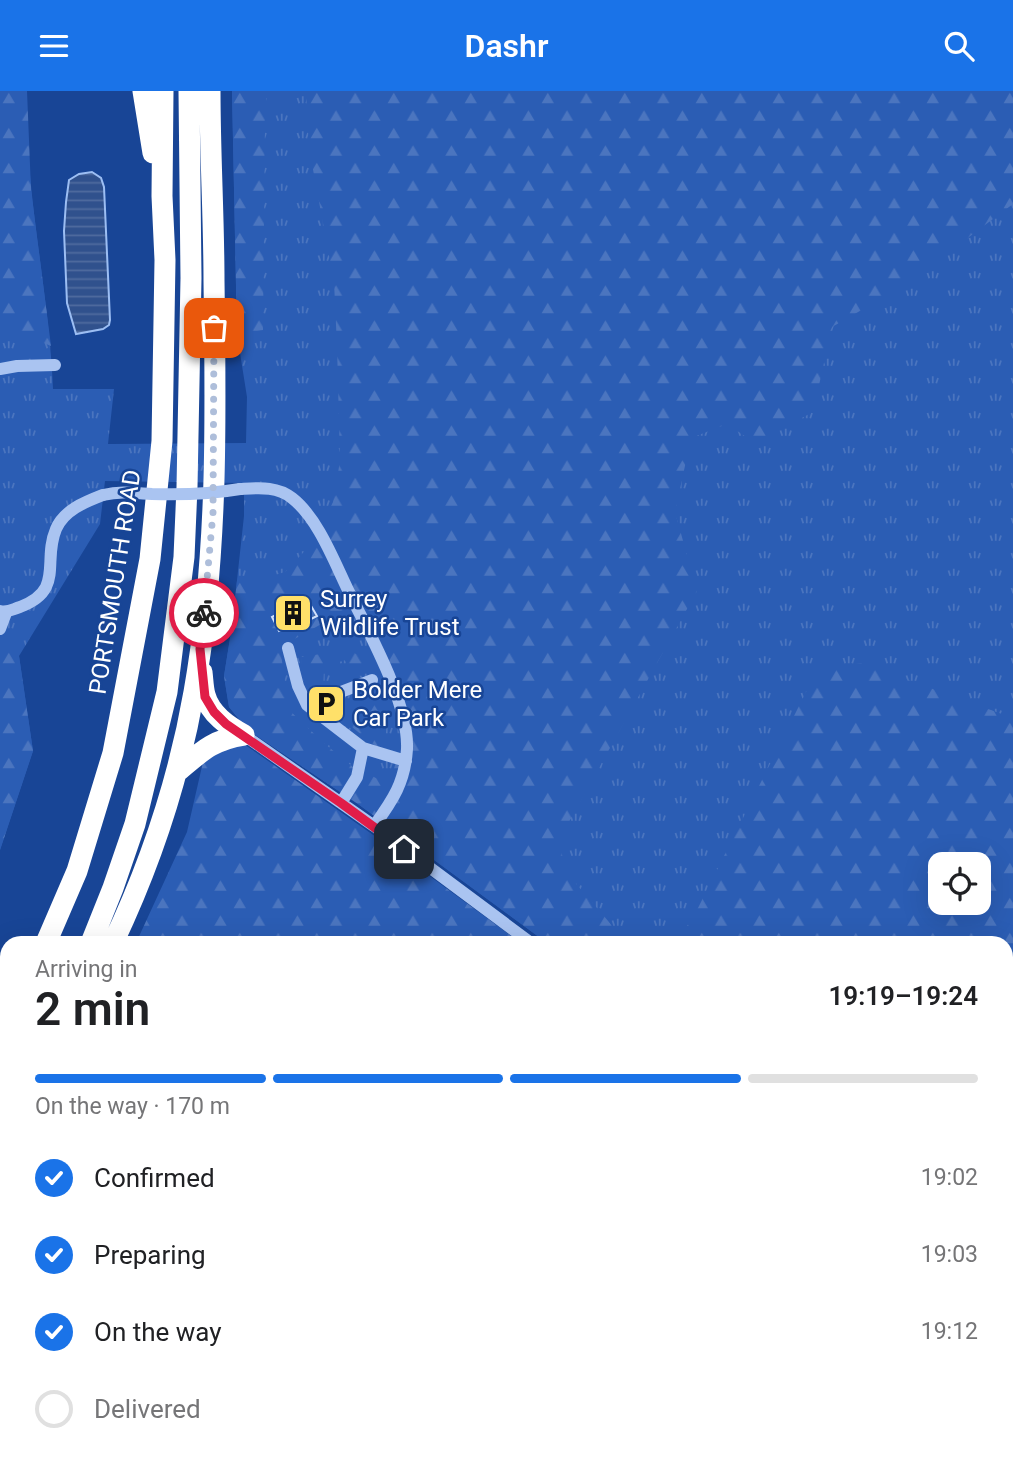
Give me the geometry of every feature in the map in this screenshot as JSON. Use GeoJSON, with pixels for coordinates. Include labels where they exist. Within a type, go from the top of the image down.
{"type":"FeatureCollection","features":[{"type":"Feature","properties":{"kind":"highway"},"geometry":{"type":"LineString","coordinates":[[144,91],[150,139],[162,196]]}},
{"type":"Feature","properties":{"kind":"highway","name":"PORTSMOUTH ROAD"},"geometry":{"type":"LineString","coordinates":[[49,936],[77,871],[113,753],[150,559],[162,441],[163,91]]}},
{"type":"Feature","properties":{"kind":"highway"},"geometry":{"type":"LineString","coordinates":[[94,936],[135,824],[167,692],[184,557],[191,278],[189,91]]}},
{"type":"Feature","properties":{"kind":"highway"},"geometry":{"type":"LineString","coordinates":[[116,936],[130,905],[176,773],[194,692],[200,649],[209,563],[214,465],[210,91]]}},
{"type":"Feature","properties":{"kind":"highway"},"geometry":{"type":"LineString","coordinates":[[200,649],[205,697],[214,712],[226,724],[244,735]]}},
{"type":"Feature","properties":{"kind":"highway"},"geometry":{"type":"LineString","coordinates":[[176,773],[207,748],[225,738],[244,735]]}},
{"type":"Feature","properties":{"kind":"street"},"geometry":{"type":"LineString","coordinates":[[0,369],[55,365]]}},
{"type":"Feature","properties":{"kind":"street"},"geometry":{"type":"LineString","coordinates":[[0,629],[3,612],[27,604],[44,591],[50,580],[52,545],[56,530],[63,518],[80,505],[103,495],[128,491],[200,494],[271,488],[281,491],[304,509],[313,522],[368,628],[394,689],[406,729],[403,775],[395,797],[374,826]]}},
{"type":"Feature","properties":{"kind":"street"},"geometry":{"type":"LineString","coordinates":[[288,648],[298,686],[307,705],[363,748],[406,761]]}},
{"type":"Feature","properties":{"kind":"street"},"geometry":{"type":"LineString","coordinates":[[307,705],[372,680]]}},
{"type":"Feature","properties":{"kind":"street"},"geometry":{"type":"LineString","coordinates":[[244,735],[374,826],[522,936]]}},
{"type":"Feature","properties":{"kind":"street"},"geometry":{"type":"LineString","coordinates":[[341,803],[357,777],[363,748]]}},
{"type":"Feature","properties":{"kind":"green space"},"geometry":{"type":"Polygon","coordinates":[[[0,91],[27,91],[29,166],[53,389],[114,389],[108,444],[112,444],[246,443],[247,397],[237,334],[232,91],[1013,91],[1013,936],[537,936],[358,804],[248,730],[229,707],[224,676],[244,516],[244,483],[105,481],[100,524],[19,656],[33,751],[0,850],[0,91]]]}},
{"type":"Feature","properties":{"kind":"green space"},"geometry":{"type":"Polygon","coordinates":[[[0,91],[27,91],[31,190],[51,346],[0,325],[0,91]]]}},
{"type":"Feature","properties":{"kind":"green space"},"geometry":{"type":"Polygon","coordinates":[[[232,91],[267,91],[263,330],[237,334],[232,91]]]}},
{"type":"Feature","properties":{"kind":"green space"},"geometry":{"type":"Polygon","coordinates":[[[306,91],[1013,91],[1013,204],[905,285],[832,327],[813,412],[755,443],[727,424],[691,438],[675,512],[697,591],[565,829],[561,850],[566,872],[621,936],[537,936],[358,804],[248,730],[229,707],[224,676],[237,581],[258,580],[285,572],[315,540],[333,502],[340,461],[334,282],[309,148],[306,91]],[[325,622],[280,647],[289,710],[353,767],[376,778],[390,781],[398,753],[398,732],[391,699],[358,623],[325,622]]]}},
{"type":"Feature","properties":{"kind":"green space"},"geometry":{"type":"Polygon","coordinates":[[[0,646],[19,656],[33,751],[0,850],[0,646]]]}},
{"type":"Feature","properties":{"kind":"green space"},"geometry":{"type":"Polygon","coordinates":[[[347,650],[376,662],[361,676],[344,660],[324,669],[323,692],[304,691],[301,657],[347,650]]]}},
{"type":"Feature","properties":{"kind":"green space"},"geometry":{"type":"Polygon","coordinates":[[[861,663],[1013,718],[1013,936],[679,936],[693,918],[816,672],[861,663]]]}},
{"type":"Feature","properties":{"kind":"green space"},"geometry":{"type":"Polygon","coordinates":[[[388,701],[385,748],[379,749],[330,709],[388,701]]]}},
{"type":"Feature","properties":{"kind":"green space"},"geometry":{"type":"Polygon","coordinates":[[[244,744],[511,936],[139,936],[187,832],[203,762],[227,748],[244,744]]]}},
{"type":"Feature","properties":{"kind":"shaded area"},"geometry":{"type":"Polygon","coordinates":[[[92,172],[101,178],[104,187],[110,320],[109,325],[103,329],[76,334],[67,303],[64,231],[66,202],[69,180],[79,174],[92,172]]]}},
{"type":"Feature","properties":{"kind":"building"},"geometry":{"type":"Polygon","coordinates":[[[307,599],[317,616],[303,623],[301,619],[279,631],[272,617],[307,599]]]}},
{"type":"Feature","properties":{"kind":"way so far"},"geometry":{"type":"LineString","coordinates":[[204,613],[213,513],[214,328]]}},
{"type":"Feature","properties":{"kind":"place","name":"Surrey Wildlife Trust"},"geometry":{"type":"Point","coordinates":[293,613]}},
{"type":"Feature","properties":{"kind":"place","name":"Bolder Mere Car Park"},"geometry":{"type":"Point","coordinates":[326,704]}},
{"type":"Feature","properties":{"kind":"route"},"geometry":{"type":"LineString","coordinates":[[204,613],[200,649],[205,697],[214,712],[226,724],[404,849]]}}]}
